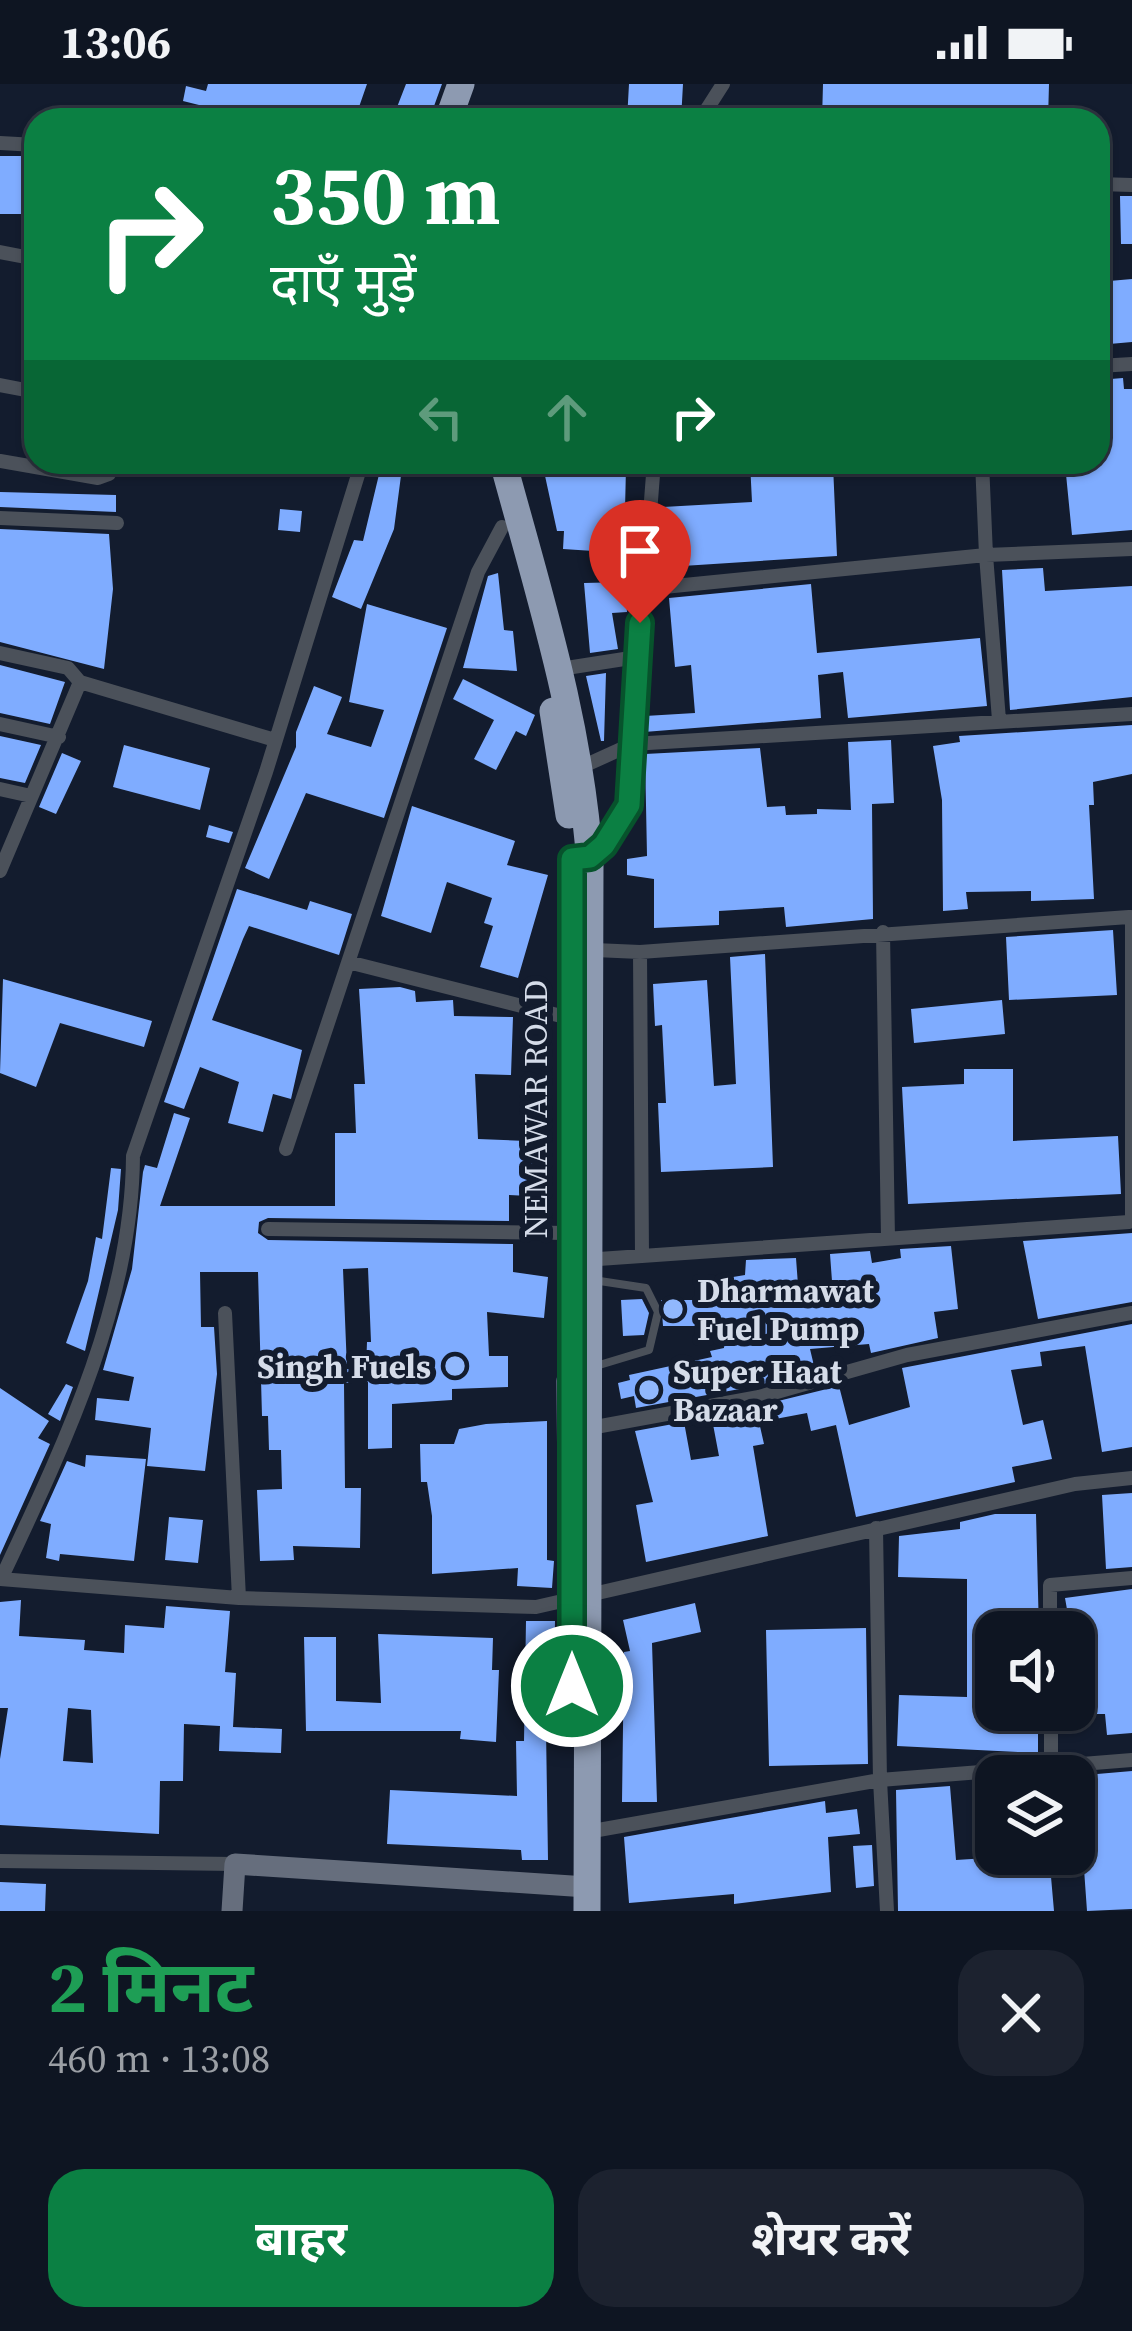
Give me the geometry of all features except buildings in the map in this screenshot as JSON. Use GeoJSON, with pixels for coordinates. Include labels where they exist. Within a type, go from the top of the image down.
{"type":"FeatureCollection","features":[{"type":"Feature","properties":{"kind":"highway","name":"NEMAWAR ROAD"},"geometry":{"type":"LineString","coordinates":[[489,474],[573,770]]}},
{"type":"Feature","properties":{"kind":"highway","name":"NEMAWAR ROAD"},"geometry":{"type":"LineString","coordinates":[[506,474],[560,668],[581,858],[579,1898]]}},
{"type":"Feature","properties":{"kind":"highway","name":"NEMAWAR ROAD"},"geometry":{"type":"LineString","coordinates":[[579,1898],[587,1832],[580,1600],[590,1429],[582,1266],[570,1232],[573,1019],[581,951]]}},
{"type":"Feature","properties":{"kind":"street"},"geometry":{"type":"LineString","coordinates":[[75,474],[98,478],[109,474]]}},
{"type":"Feature","properties":{"kind":"street"},"geometry":{"type":"LineString","coordinates":[[358,474],[275,740],[133,1156],[133,1202],[104,1337],[0,1579],[239,1598],[536,1607],[876,1528],[1132,1478]]}},
{"type":"Feature","properties":{"kind":"street"},"geometry":{"type":"LineString","coordinates":[[581,858],[604,845],[629,805],[653,474]]}},
{"type":"Feature","properties":{"kind":"street"},"geometry":{"type":"LineString","coordinates":[[983,474],[999,720]]}},
{"type":"Feature","properties":{"kind":"street"},"geometry":{"type":"LineString","coordinates":[[0,518],[117,523]]}},
{"type":"Feature","properties":{"kind":"street"},"geometry":{"type":"LineString","coordinates":[[286,1149],[352,963],[478,572],[502,527]]}},
{"type":"Feature","properties":{"kind":"street"},"geometry":{"type":"LineString","coordinates":[[644,589],[986,555],[1132,549]]}},
{"type":"Feature","properties":{"kind":"street"},"geometry":{"type":"LineString","coordinates":[[0,652],[68,668],[80,682],[275,740]]}},
{"type":"Feature","properties":{"kind":"street"},"geometry":{"type":"LineString","coordinates":[[560,668],[637,657]]}},
{"type":"Feature","properties":{"kind":"street"},"geometry":{"type":"LineString","coordinates":[[2,864],[80,682]]}},
{"type":"Feature","properties":{"kind":"street"},"geometry":{"type":"LineString","coordinates":[[573,770],[632,744],[1132,714]]}},
{"type":"Feature","properties":{"kind":"street"},"geometry":{"type":"LineString","coordinates":[[0,724],[59,737]]}},
{"type":"Feature","properties":{"kind":"street"},"geometry":{"type":"LineString","coordinates":[[0,789],[31,796]]}},
{"type":"Feature","properties":{"kind":"street"},"geometry":{"type":"LineString","coordinates":[[581,951],[640,952],[1131,917],[1131,1221],[642,1256],[582,1266]]}},
{"type":"Feature","properties":{"kind":"street"},"geometry":{"type":"LineString","coordinates":[[883,932],[888,1239]]}},
{"type":"Feature","properties":{"kind":"street"},"geometry":{"type":"LineString","coordinates":[[640,952],[642,1256]]}},
{"type":"Feature","properties":{"kind":"street"},"geometry":{"type":"LineString","coordinates":[[352,963],[573,1019]]}},
{"type":"Feature","properties":{"kind":"street"},"geometry":{"type":"LineString","coordinates":[[268,1229],[570,1232]]}},
{"type":"Feature","properties":{"kind":"street"},"geometry":{"type":"LineString","coordinates":[[224,1313],[239,1598]]}},
{"type":"Feature","properties":{"kind":"street"},"geometry":{"type":"LineString","coordinates":[[590,1429],[759,1397],[907,1355],[1132,1313]]}},
{"type":"Feature","properties":{"kind":"street"},"geometry":{"type":"LineString","coordinates":[[876,1528],[886,1911]]}},
{"type":"Feature","properties":{"kind":"street"},"geometry":{"type":"LineString","coordinates":[[1050,1611],[1049,1585],[1132,1578]]}},
{"type":"Feature","properties":{"kind":"street"},"geometry":{"type":"LineString","coordinates":[[1095,1763],[1132,1760]]}},
{"type":"Feature","properties":{"kind":"street"},"geometry":{"type":"LineString","coordinates":[[587,1832],[880,1780],[975,1772]]}},
{"type":"Feature","properties":{"kind":"street"},"geometry":{"type":"LineString","coordinates":[[0,1862],[235,1864],[579,1898]]}},
{"type":"Feature","properties":{"kind":"street"},"geometry":{"type":"LineString","coordinates":[[232,1911],[235,1864]]}},
{"type":"Feature","properties":{"kind":"lane"},"geometry":{"type":"LineString","coordinates":[[582,1266],[646,1288],[658,1312],[649,1350],[588,1368]]}},
{"type":"Feature","properties":{"kind":"place","name":"Dharmawat Fuel Pump"},"geometry":{"type":"Point","coordinates":[673,1309]}},
{"type":"Feature","properties":{"kind":"place","name":"Singh Fuels"},"geometry":{"type":"Point","coordinates":[455,1366]}},
{"type":"Feature","properties":{"kind":"place","name":"Super Haat Bazaar"},"geometry":{"type":"Point","coordinates":[649,1390]}},
{"type":"Feature","properties":{"kind":"route"},"geometry":{"type":"LineString","coordinates":[[572,1686],[572,859],[590,857],[604,845],[629,805],[640,623]]}}]}
